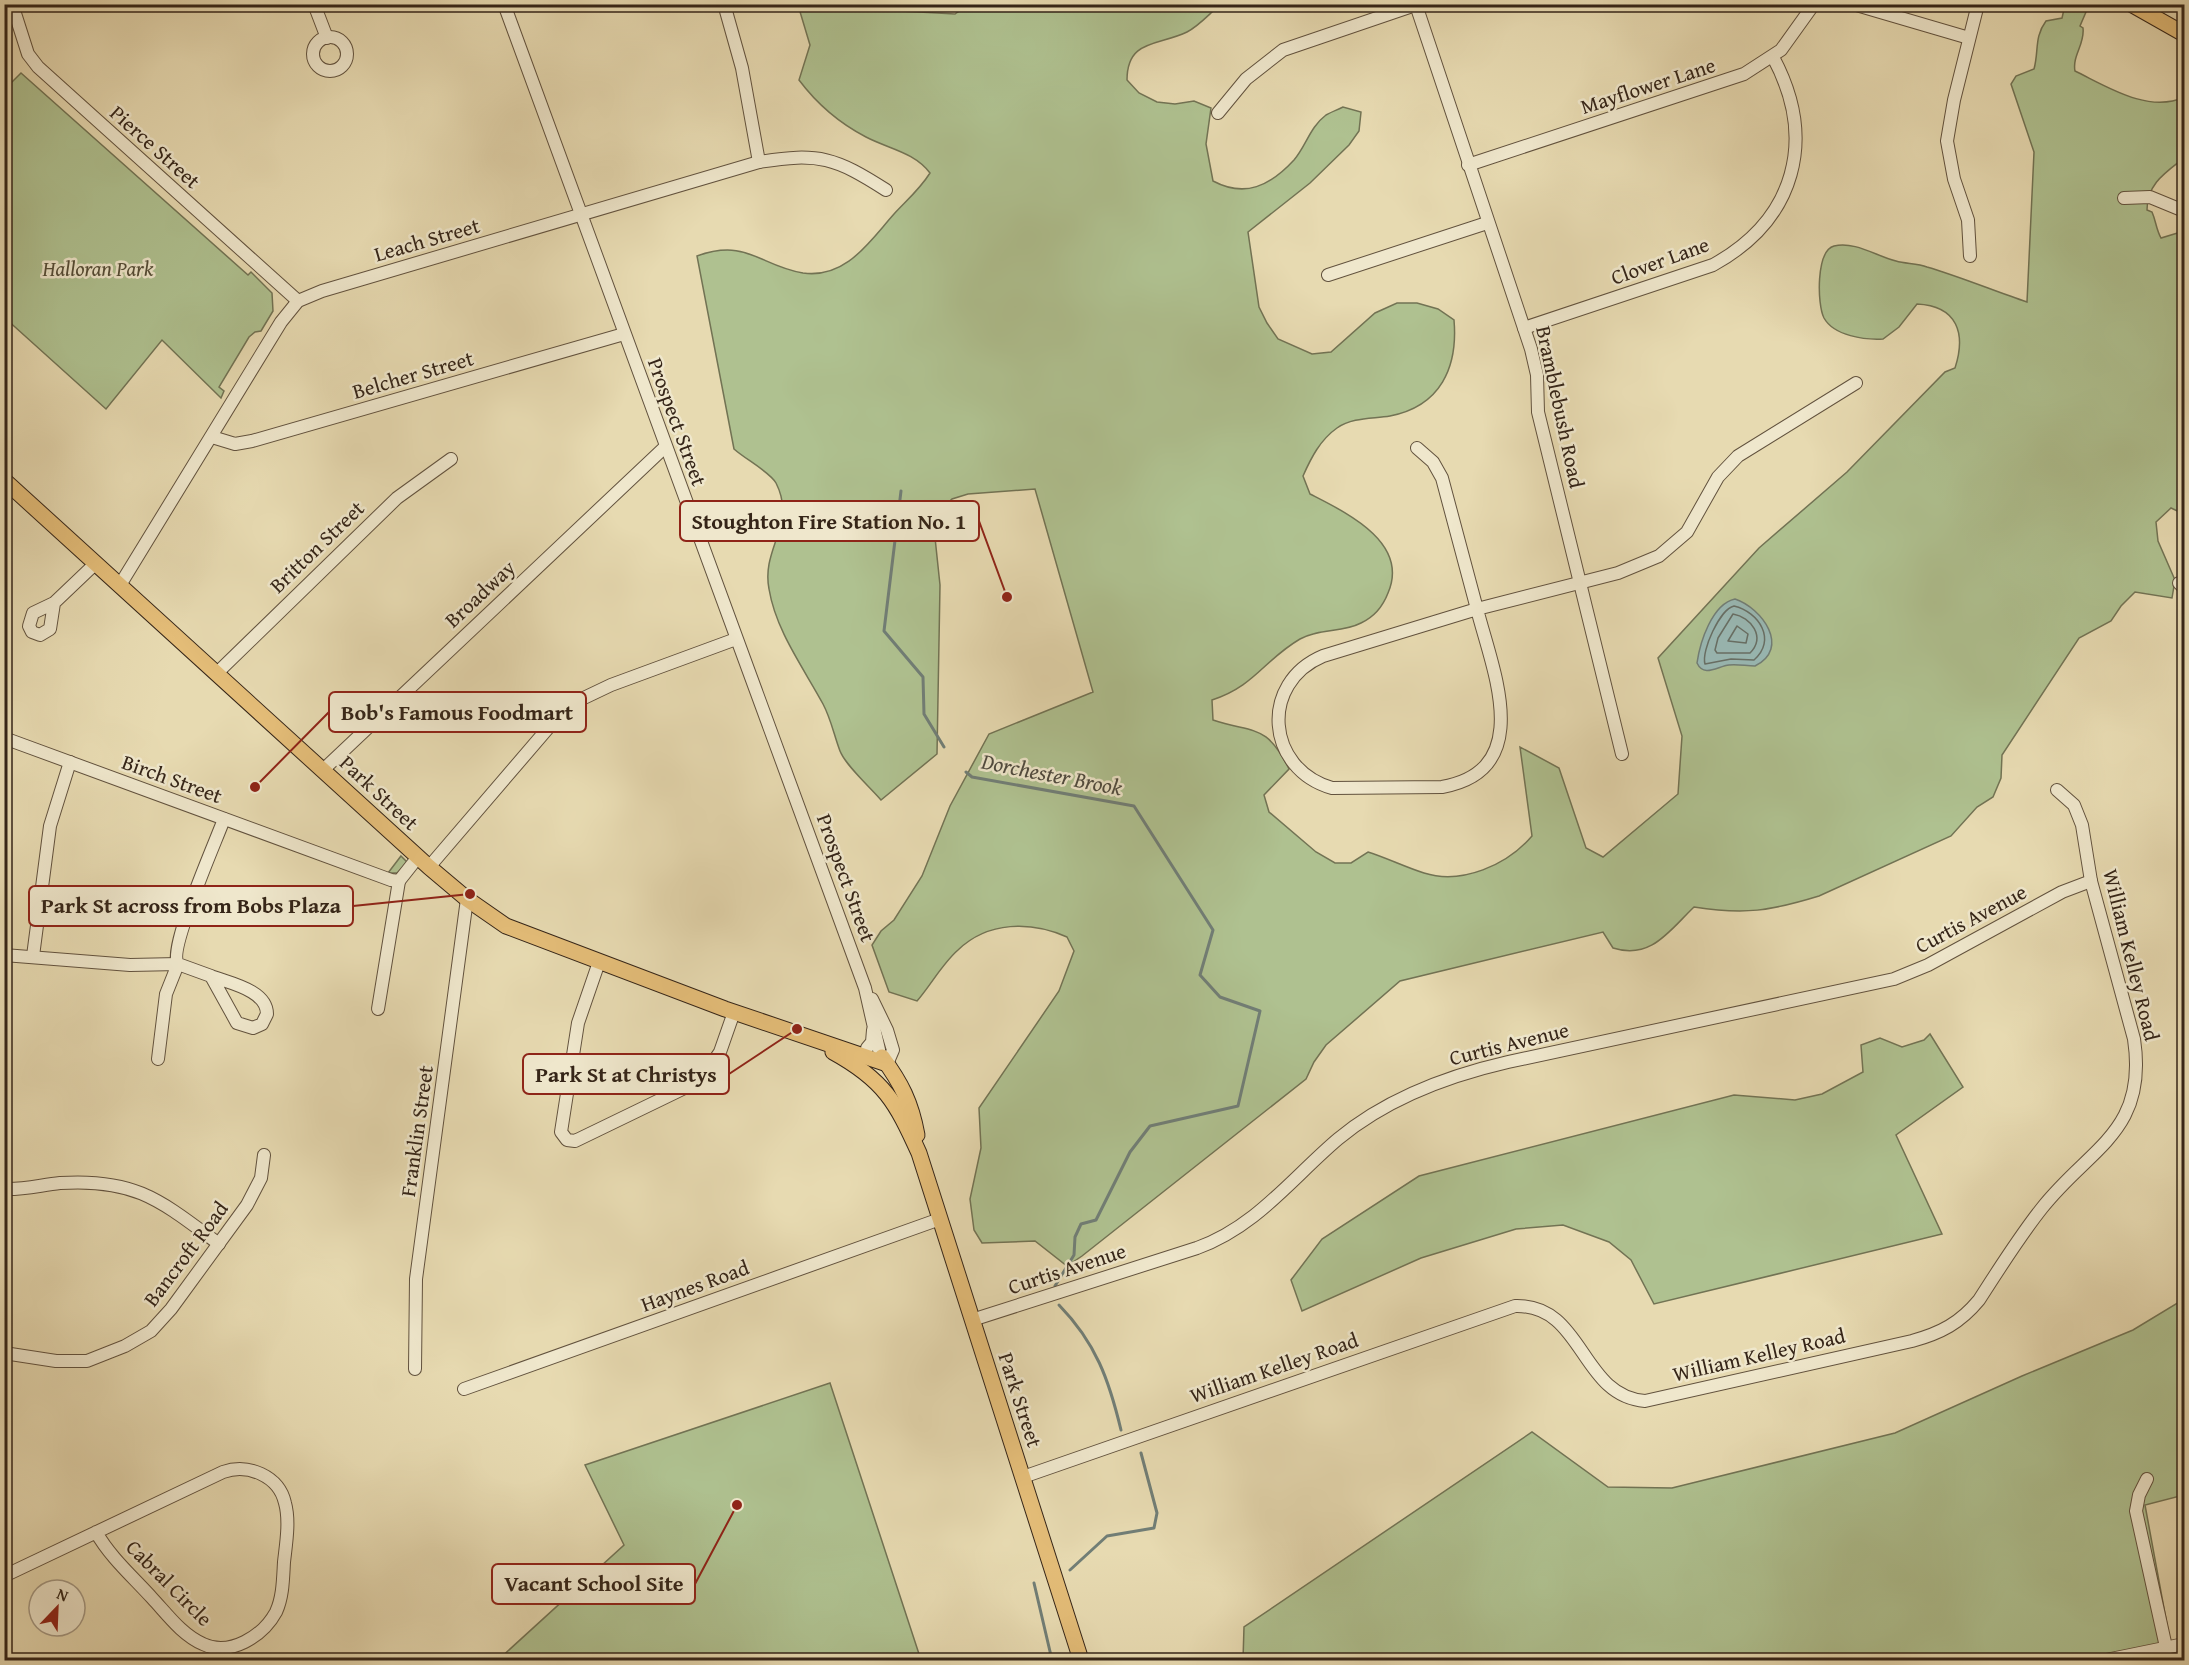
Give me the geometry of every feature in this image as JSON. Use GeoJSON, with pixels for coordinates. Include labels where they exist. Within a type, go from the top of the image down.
{"type":"FeatureCollection","features":[{"type":"Feature","properties":{"kind":"main road"},"geometry":{"type":"LineString","coordinates":[[2131,4],[2184,34]]}},
{"type":"Feature","properties":{"kind":"main road","name":"Park Street"},"geometry":{"type":"LineString","coordinates":[[4,480],[423,862],[467,899],[506,926],[599,962],[790,1032],[850,1051],[878,1055],[898,1076],[913,1114],[919,1153]]}},
{"type":"Feature","properties":{"kind":"main road","name":"Park Street"},"geometry":{"type":"LineString","coordinates":[[790,1032],[829,1049],[875,1079],[897,1107],[919,1153],[1081,1660]]}},
{"type":"Feature","properties":{"kind":"main road","name":"Park Street"},"geometry":{"type":"LineString","coordinates":[[850,1051],[878,1055]]}},
{"type":"Feature","properties":{"kind":"main road"},"geometry":{"type":"LineString","coordinates":[[875,1079],[878,1055]]}},
{"type":"Feature","properties":{"kind":"street","name":"Pierce Street"},"geometry":{"type":"LineString","coordinates":[[12,4],[28,54],[38,67],[298,301]]}},
{"type":"Feature","properties":{"kind":"street"},"geometry":{"type":"LineString","coordinates":[[314,4],[327,38]]}},
{"type":"Feature","properties":{"kind":"street","name":"Prospect Street"},"geometry":{"type":"LineString","coordinates":[[504,4],[664,447],[866,988],[873,1023],[873,1038],[878,1055],[893,1050],[877,1007],[866,988]]}},
{"type":"Feature","properties":{"kind":"street"},"geometry":{"type":"LineString","coordinates":[[724,4],[742,68],[759,162]]}},
{"type":"Feature","properties":{"kind":"street","name":"Mayflower Lane"},"geometry":{"type":"LineString","coordinates":[[1468,165],[1728,80],[1773,57],[1788,42],[1814,4]]}},
{"type":"Feature","properties":{"kind":"street"},"geometry":{"type":"LineString","coordinates":[[1854,4],[1969,38]]}},
{"type":"Feature","properties":{"kind":"street"},"geometry":{"type":"LineString","coordinates":[[1970,256],[1968,220],[1954,179],[1947,141],[1978,4]]}},
{"type":"Feature","properties":{"kind":"street"},"geometry":{"type":"LineString","coordinates":[[1218,113],[1246,79],[1283,50],[1417,5]]}},
{"type":"Feature","properties":{"kind":"street","name":"Bramblebush Road"},"geometry":{"type":"LineString","coordinates":[[1417,5],[1534,361],[1538,412],[1622,754]]}},
{"type":"Feature","properties":{"kind":"street","name":"Clover Lane"},"geometry":{"type":"LineString","coordinates":[[1524,328],[1713,265],[1730,255],[1761,228],[1786,189],[1796,144],[1791,99],[1773,57]]}},
{"type":"Feature","properties":{"kind":"street","name":"Leach Street"},"geometry":{"type":"LineString","coordinates":[[298,301],[322,291],[759,162],[796,156],[818,158],[838,163],[886,190]]}},
{"type":"Feature","properties":{"kind":"street"},"geometry":{"type":"LineString","coordinates":[[2124,198],[2150,198],[2184,211]]}},
{"type":"Feature","properties":{"kind":"street"},"geometry":{"type":"LineString","coordinates":[[1328,275],[1487,223]]}},
{"type":"Feature","properties":{"kind":"street"},"geometry":{"type":"LineString","coordinates":[[120,585],[281,322],[298,301]]}},
{"type":"Feature","properties":{"kind":"street","name":"Belcher Street"},"geometry":{"type":"LineString","coordinates":[[212,437],[235,444],[252,441],[624,334]]}},
{"type":"Feature","properties":{"kind":"street"},"geometry":{"type":"LineString","coordinates":[[1417,448],[1433,462],[1442,478],[1477,609],[1503,716],[1501,733],[1496,749],[1478,771],[1464,781],[1442,787],[1343,789],[1315,782],[1293,763],[1280,736],[1279,713],[1288,686],[1303,668],[1331,653],[1477,609],[1640,566],[1666,552],[1692,525],[1718,477],[1738,456],[1856,383]]}},
{"type":"Feature","properties":{"kind":"street","name":"Broadway"},"geometry":{"type":"LineString","coordinates":[[323,770],[664,447]]}},
{"type":"Feature","properties":{"kind":"street","name":"Britton Street"},"geometry":{"type":"LineString","coordinates":[[217,673],[397,498],[451,459]]}},
{"type":"Feature","properties":{"kind":"street"},"geometry":{"type":"LineString","coordinates":[[54,603],[96,563]]}},
{"type":"Feature","properties":{"kind":"street"},"geometry":{"type":"LineString","coordinates":[[378,1009],[399,881],[423,862],[567,706],[611,685],[736,639]]}},
{"type":"Feature","properties":{"kind":"street","name":"Birch Street"},"geometry":{"type":"LineString","coordinates":[[4,738],[399,881]]}},
{"type":"Feature","properties":{"kind":"street"},"geometry":{"type":"LineString","coordinates":[[33,956],[50,826],[70,762]]}},
{"type":"Feature","properties":{"kind":"street","name":"William Kelley Road"},"geometry":{"type":"LineString","coordinates":[[1023,1477],[1515,1306],[1538,1308],[1548,1312],[1559,1321],[1607,1385],[1629,1400],[1645,1401],[1912,1341],[1947,1330],[1969,1312],[1979,1300],[2042,1208],[2114,1133],[2133,1095],[2137,1061],[2134,1039],[2091,881],[2078,812],[2057,790]]}},
{"type":"Feature","properties":{"kind":"street"},"geometry":{"type":"LineString","coordinates":[[178,964],[175,960],[176,948],[224,819]]}},
{"type":"Feature","properties":{"kind":"street","name":"Curtis Avenue"},"geometry":{"type":"LineString","coordinates":[[972,1320],[1220,1239],[1271,1203],[1354,1127],[1402,1099],[1449,1078],[1520,1060],[1894,980],[2062,892],[2091,881]]}},
{"type":"Feature","properties":{"kind":"street","name":"Franklin Street"},"geometry":{"type":"LineString","coordinates":[[415,1369],[416,1279],[467,899]]}},
{"type":"Feature","properties":{"kind":"street"},"geometry":{"type":"LineString","coordinates":[[4,954],[130,964],[178,964],[211,976],[254,993],[263,1000],[267,1014],[262,1024],[248,1028],[237,1023],[211,976]]}},
{"type":"Feature","properties":{"kind":"street"},"geometry":{"type":"LineString","coordinates":[[599,962],[578,1023],[561,1132],[567,1140],[575,1141],[701,1080],[720,1052],[734,1012]]}},
{"type":"Feature","properties":{"kind":"street"},"geometry":{"type":"LineString","coordinates":[[158,1059],[166,994],[178,964]]}},
{"type":"Feature","properties":{"kind":"street","name":"Bancroft Road"},"geometry":{"type":"LineString","coordinates":[[4,1353],[71,1362],[94,1360],[125,1346],[161,1321],[219,1244],[256,1189],[263,1169],[264,1155]]}},
{"type":"Feature","properties":{"kind":"street"},"geometry":{"type":"LineString","coordinates":[[4,1189],[73,1183],[129,1188],[156,1199],[219,1244]]}},
{"type":"Feature","properties":{"kind":"street","name":"Haynes Road"},"geometry":{"type":"LineString","coordinates":[[464,1389],[940,1220]]}},
{"type":"Feature","properties":{"kind":"street","name":"Cabral Circle"},"geometry":{"type":"LineString","coordinates":[[4,1576],[96,1532],[223,1472],[243,1469],[258,1473],[275,1484],[286,1505],[281,1596],[276,1611],[260,1631],[240,1644],[223,1648],[201,1644],[166,1613],[107,1549],[96,1532]]}},
{"type":"Feature","properties":{"kind":"street"},"geometry":{"type":"LineString","coordinates":[[2147,1479],[2139,1495],[2136,1511],[2166,1647]]}},
{"type":"Feature","properties":{"kind":"street"},"geometry":{"type":"LineString","coordinates":[[2106,1660],[2184,1644]]}},
{"type":"Feature","properties":{"kind":"green space"},"geometry":{"type":"Polygon","coordinates":[[[969,4],[1220,5],[1187,32],[1138,50],[1128,67],[1127,80],[1139,93],[1157,102],[1175,104],[1194,101],[1211,108],[1206,144],[1213,181],[1236,189],[1256,187],[1266,183],[1294,160],[1316,125],[1326,115],[1343,107],[1361,112],[1359,131],[1349,145],[1310,183],[1248,232],[1259,307],[1278,339],[1312,354],[1331,352],[1375,313],[1397,303],[1417,303],[1438,309],[1454,320],[1453,353],[1449,368],[1434,394],[1408,411],[1343,424],[1321,444],[1303,476],[1310,494],[1356,520],[1382,544],[1390,559],[1392,575],[1384,602],[1378,611],[1366,621],[1346,628],[1315,633],[1300,639],[1277,655],[1239,688],[1212,700],[1213,720],[1258,732],[1266,737],[1281,754],[1289,769],[1264,795],[1269,812],[1316,852],[1335,863],[1351,863],[1368,852],[1424,873],[1453,876],[1483,870],[1510,856],[1532,836],[1520,747],[1559,768],[1586,848],[1603,857],[1678,794],[1682,736],[1658,658],[1759,548],[1847,472],[1945,372],[1955,368],[1959,333],[1950,316],[1931,306],[1917,304],[1899,327],[1883,339],[1850,336],[1829,324],[1824,318],[1819,290],[1824,257],[1834,246],[1858,247],[1896,261],[1940,271],[2027,302],[2034,152],[2011,84],[2016,76],[2034,69],[2038,38],[2042,27],[2046,21],[2062,18],[2065,5],[2089,5],[2080,26],[2083,28],[2083,34],[2075,60],[2075,71],[2114,90],[2142,100],[2171,101],[2184,97],[2184,158],[2158,180],[2150,193],[2147,210],[2152,212],[2161,238],[2184,231],[2184,514],[2171,508],[2156,522],[2158,541],[2175,580],[2172,598],[2135,592],[2121,606],[2111,621],[2079,638],[2002,755],[2001,778],[1993,797],[1977,807],[1951,836],[1819,896],[1802,901],[1743,911],[1694,907],[1658,941],[1638,950],[1626,951],[1613,948],[1603,932],[1400,981],[1326,1045],[1306,1079],[1067,1266],[1035,1241],[982,1243],[974,1230],[970,1199],[981,1148],[979,1108],[1059,991],[1074,951],[1067,937],[1039,928],[1010,927],[983,933],[958,950],[917,1001],[889,992],[872,945],[881,931],[894,920],[922,876],[950,806],[989,734],[1093,692],[1035,489],[968,494],[952,499],[940,511],[934,528],[940,585],[937,754],[881,800],[843,757],[826,710],[791,648],[778,619],[769,589],[768,574],[781,524],[783,511],[781,498],[773,479],[734,449],[697,256],[729,250],[753,255],[788,270],[803,273],[832,270],[866,247],[930,173],[909,156],[847,126],[821,105],[799,80],[810,45],[798,5],[887,5],[901,11],[955,14],[969,4]]]}},
{"type":"Feature","properties":{"kind":"green space","name":"Halloran Park"},"geometry":{"type":"Polygon","coordinates":[[[21,73],[248,275],[251,272],[272,293],[273,311],[261,331],[249,337],[219,387],[224,391],[221,398],[162,340],[106,409],[5,318],[5,89],[21,73]]]}},
{"type":"Feature","properties":{"kind":"green space"},"geometry":{"type":"Polygon","coordinates":[[[401,856],[408,863],[397,873],[388,873],[401,856]]]}},
{"type":"Feature","properties":{"kind":"green space"},"geometry":{"type":"Polygon","coordinates":[[[1930,1034],[1963,1087],[1896,1135],[1942,1234],[1654,1304],[1631,1260],[1609,1242],[1563,1225],[1516,1229],[1421,1258],[1302,1311],[1291,1280],[1322,1239],[1419,1176],[1734,1095],[1795,1100],[1822,1094],[1863,1072],[1861,1045],[1880,1038],[1902,1047],[1924,1040],[1930,1034]]]}},
{"type":"Feature","properties":{"kind":"green space"},"geometry":{"type":"Polygon","coordinates":[[[2184,1299],[2184,1495],[2145,1505],[2173,1657],[2150,1660],[1243,1660],[1244,1627],[1532,1432],[1608,1487],[1672,1488],[1895,1433],[2022,1376],[2133,1330],[2184,1299]]]}},
{"type":"Feature","properties":{"kind":"green space"},"geometry":{"type":"Polygon","coordinates":[[[830,1383],[921,1660],[498,1660],[624,1545],[585,1465],[830,1383]]]}},
{"type":"Feature","properties":{"kind":"water"},"geometry":{"type":"Polygon","coordinates":[[[1735,599],[1755,611],[1763,619],[1772,639],[1771,649],[1766,658],[1755,666],[1729,665],[1703,670],[1697,663],[1708,625],[1720,608],[1735,599]]]}},
{"type":"Feature","properties":{"kind":"waterway","name":"Dorchester Brook"},"geometry":{"type":"LineString","coordinates":[[901,491],[884,631],[923,677],[924,714],[944,747]]}},
{"type":"Feature","properties":{"kind":"waterway","name":"Dorchester Brook"},"geometry":{"type":"LineString","coordinates":[[966,772],[972,777],[1134,806],[1213,930],[1200,975],[1220,997],[1260,1011],[1238,1106],[1150,1126],[1130,1152],[1096,1220],[1081,1224],[1075,1237],[1074,1255],[1055,1286]]}},
{"type":"Feature","properties":{"kind":"waterway","name":"Dorchester Brook"},"geometry":{"type":"LineString","coordinates":[[1059,1305],[1092,1348],[1106,1378],[1121,1430]]}},
{"type":"Feature","properties":{"kind":"waterway","name":"Dorchester Brook"},"geometry":{"type":"LineString","coordinates":[[1070,1570],[1107,1536],[1154,1528],[1157,1513],[1141,1453]]}},
{"type":"Feature","properties":{"kind":"waterway","name":"Dorchester Brook"},"geometry":{"type":"LineString","coordinates":[[1034,1583],[1052,1660]]}},
{"type":"Feature","properties":{"kind":"place","name":"Stoughton Fire Station No. 1"},"geometry":{"type":"Point","coordinates":[1007,597]}},
{"type":"Feature","properties":{"kind":"place","name":"Bob's Famous Foodmart"},"geometry":{"type":"Point","coordinates":[255,787]}},
{"type":"Feature","properties":{"kind":"place","name":"Park St across from Bobs Plaza"},"geometry":{"type":"Point","coordinates":[470,894]}},
{"type":"Feature","properties":{"kind":"place","name":"Park St at Christys"},"geometry":{"type":"Point","coordinates":[797,1029]}},
{"type":"Feature","properties":{"kind":"place","name":"Vacant School Site"},"geometry":{"type":"Point","coordinates":[737,1505]}}]}
